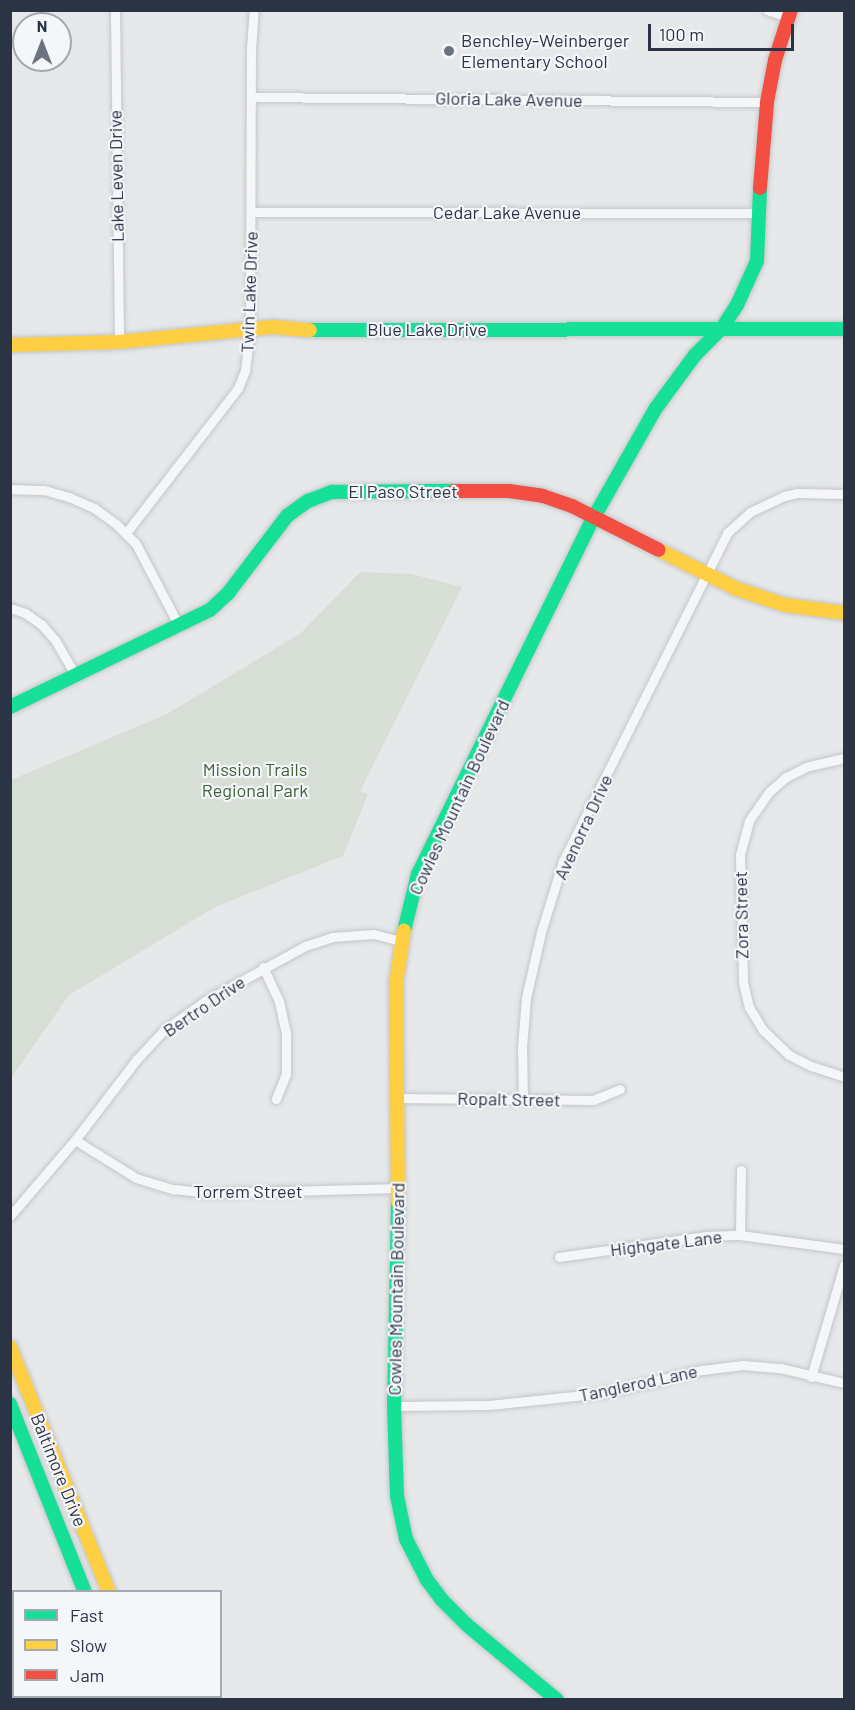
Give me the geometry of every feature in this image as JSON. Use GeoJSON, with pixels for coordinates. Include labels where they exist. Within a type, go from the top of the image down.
{"type":"FeatureCollection","features":[{"type":"Feature","properties":{"kind":"street","name":"Lake Leven Drive"},"geometry":{"type":"LineString","coordinates":[[115,10],[119,342]]}},
{"type":"Feature","properties":{"kind":"street","name":"Twin Lake Drive"},"geometry":{"type":"LineString","coordinates":[[126,533],[238,388],[245,371],[250,327],[251,97],[254,10]]}},
{"type":"Feature","properties":{"kind":"street"},"geometry":{"type":"LineString","coordinates":[[767,10],[790,14]]}},
{"type":"Feature","properties":{"kind":"street","name":"Cowles Mountain Boulevard"},"geometry":{"type":"LineString","coordinates":[[557,1700],[467,1625],[442,1600],[427,1580],[406,1539],[397,1496],[394,1406],[398,1188],[396,983],[401,941],[405,915],[418,874],[594,517],[656,408],[696,355],[722,328],[737,305],[757,261],[761,213],[762,149],[767,102],[775,60],[790,14]]}},
{"type":"Feature","properties":{"kind":"street","name":"Gloria Lake Avenue"},"geometry":{"type":"LineString","coordinates":[[251,97],[767,102]]}},
{"type":"Feature","properties":{"kind":"street","name":"Cedar Lake Avenue"},"geometry":{"type":"LineString","coordinates":[[252,212],[761,213]]}},
{"type":"Feature","properties":{"kind":"street","name":"Blue Lake Drive"},"geometry":{"type":"LineString","coordinates":[[10,345],[119,342],[250,327],[316,330],[844,329]]}},
{"type":"Feature","properties":{"kind":"street"},"geometry":{"type":"LineString","coordinates":[[10,489],[44,490],[69,497],[105,515],[136,544],[179,626]]}},
{"type":"Feature","properties":{"kind":"street","name":"El Paso Street"},"geometry":{"type":"LineString","coordinates":[[10,707],[210,610],[223,598],[287,516],[301,505],[324,494],[356,491],[509,491],[543,496],[594,517],[706,574],[768,600],[801,608],[844,613]]}},
{"type":"Feature","properties":{"kind":"street","name":"Avenorra Drive"},"geometry":{"type":"LineString","coordinates":[[523,1098],[522,1047],[526,998],[541,932],[563,861],[727,533],[761,506],[797,493],[844,494]]}},
{"type":"Feature","properties":{"kind":"street"},"geometry":{"type":"LineString","coordinates":[[10,608],[25,613],[42,625],[56,640],[76,676]]}},
{"type":"Feature","properties":{"kind":"street","name":"Zora Street"},"geometry":{"type":"LineString","coordinates":[[844,758],[806,767],[777,784],[762,800],[749,821],[740,855],[743,982],[749,1007],[762,1029],[789,1055],[811,1066],[844,1077]]}},
{"type":"Feature","properties":{"kind":"street","name":"Bertro Drive"},"geometry":{"type":"LineString","coordinates":[[10,1216],[75,1140],[137,1059],[163,1031],[205,1001],[263,967],[306,946],[332,937],[374,934],[401,941]]}},
{"type":"Feature","properties":{"kind":"street"},"geometry":{"type":"LineString","coordinates":[[263,967],[279,1001],[286,1033],[286,1074],[276,1099]]}},
{"type":"Feature","properties":{"kind":"street","name":"Ropalt Street"},"geometry":{"type":"LineString","coordinates":[[396,1098],[593,1100],[620,1089]]}},
{"type":"Feature","properties":{"kind":"street","name":"Torrem Street"},"geometry":{"type":"LineString","coordinates":[[75,1140],[135,1178],[173,1189],[209,1193],[398,1188]]}},
{"type":"Feature","properties":{"kind":"street"},"geometry":{"type":"LineString","coordinates":[[740,1235],[741,1170]]}},
{"type":"Feature","properties":{"kind":"street","name":"Highgate Lane"},"geometry":{"type":"LineString","coordinates":[[559,1257],[707,1236],[740,1235],[844,1249]]}},
{"type":"Feature","properties":{"kind":"street"},"geometry":{"type":"LineString","coordinates":[[811,1377],[844,1264]]}},
{"type":"Feature","properties":{"kind":"street","name":"Baltimore Drive"},"geometry":{"type":"LineString","coordinates":[[10,1347],[108,1590]]}},
{"type":"Feature","properties":{"kind":"street","name":"Tanglerod Lane"},"geometry":{"type":"LineString","coordinates":[[394,1406],[489,1405],[603,1393],[702,1370],[734,1366],[780,1368],[844,1383]]}},
{"type":"Feature","properties":{"kind":"street","name":"Baltimore Drive"},"geometry":{"type":"LineString","coordinates":[[10,1404],[84,1590]]}},
{"type":"Feature","properties":{"kind":"green space","name":"Mission Trails Regional Park"},"geometry":{"type":"Polygon","coordinates":[[[360,572],[411,574],[462,587],[360,791],[368,794],[343,856],[215,907],[69,995],[11,1078],[11,780],[167,714],[301,633],[360,572]]]}},
{"type":"Feature","properties":{"kind":"traffic: fast"},"geometry":{"type":"LineString","coordinates":[[404,931],[418,874],[594,517],[656,408],[695,355],[722,328],[737,305],[757,261],[760,188]]}},
{"type":"Feature","properties":{"kind":"traffic: fast"},"geometry":{"type":"LineString","coordinates":[[310,330],[844,329]]}},
{"type":"Feature","properties":{"kind":"traffic: fast"},"geometry":{"type":"LineString","coordinates":[[10,707],[210,610],[229,592],[287,516],[308,501],[332,492],[454,491]]}},
{"type":"Feature","properties":{"kind":"traffic: fast"},"geometry":{"type":"LineString","coordinates":[[398,1202],[394,1406],[397,1496],[406,1539],[427,1580],[442,1600],[467,1625],[557,1700]]}},
{"type":"Feature","properties":{"kind":"traffic: fast"},"geometry":{"type":"LineString","coordinates":[[10,1404],[84,1590]]}},
{"type":"Feature","properties":{"kind":"traffic: slow"},"geometry":{"type":"LineString","coordinates":[[10,345],[119,342],[273,327],[310,330]]}},
{"type":"Feature","properties":{"kind":"traffic: slow"},"geometry":{"type":"LineString","coordinates":[[659,550],[737,589],[785,605],[844,613]]}},
{"type":"Feature","properties":{"kind":"traffic: slow"},"geometry":{"type":"LineString","coordinates":[[398,1202],[396,983],[404,931]]}},
{"type":"Feature","properties":{"kind":"traffic: slow"},"geometry":{"type":"LineString","coordinates":[[10,1347],[108,1590]]}},
{"type":"Feature","properties":{"kind":"traffic: jam"},"geometry":{"type":"LineString","coordinates":[[760,188],[767,102],[775,60],[791,10]]}},
{"type":"Feature","properties":{"kind":"traffic: jam"},"geometry":{"type":"LineString","coordinates":[[454,491],[509,491],[543,496],[572,506],[659,550]]}},
{"type":"Feature","properties":{"kind":"place","name":"Benchley-Weinberger Elementary School"},"geometry":{"type":"Point","coordinates":[449,51]}}]}
